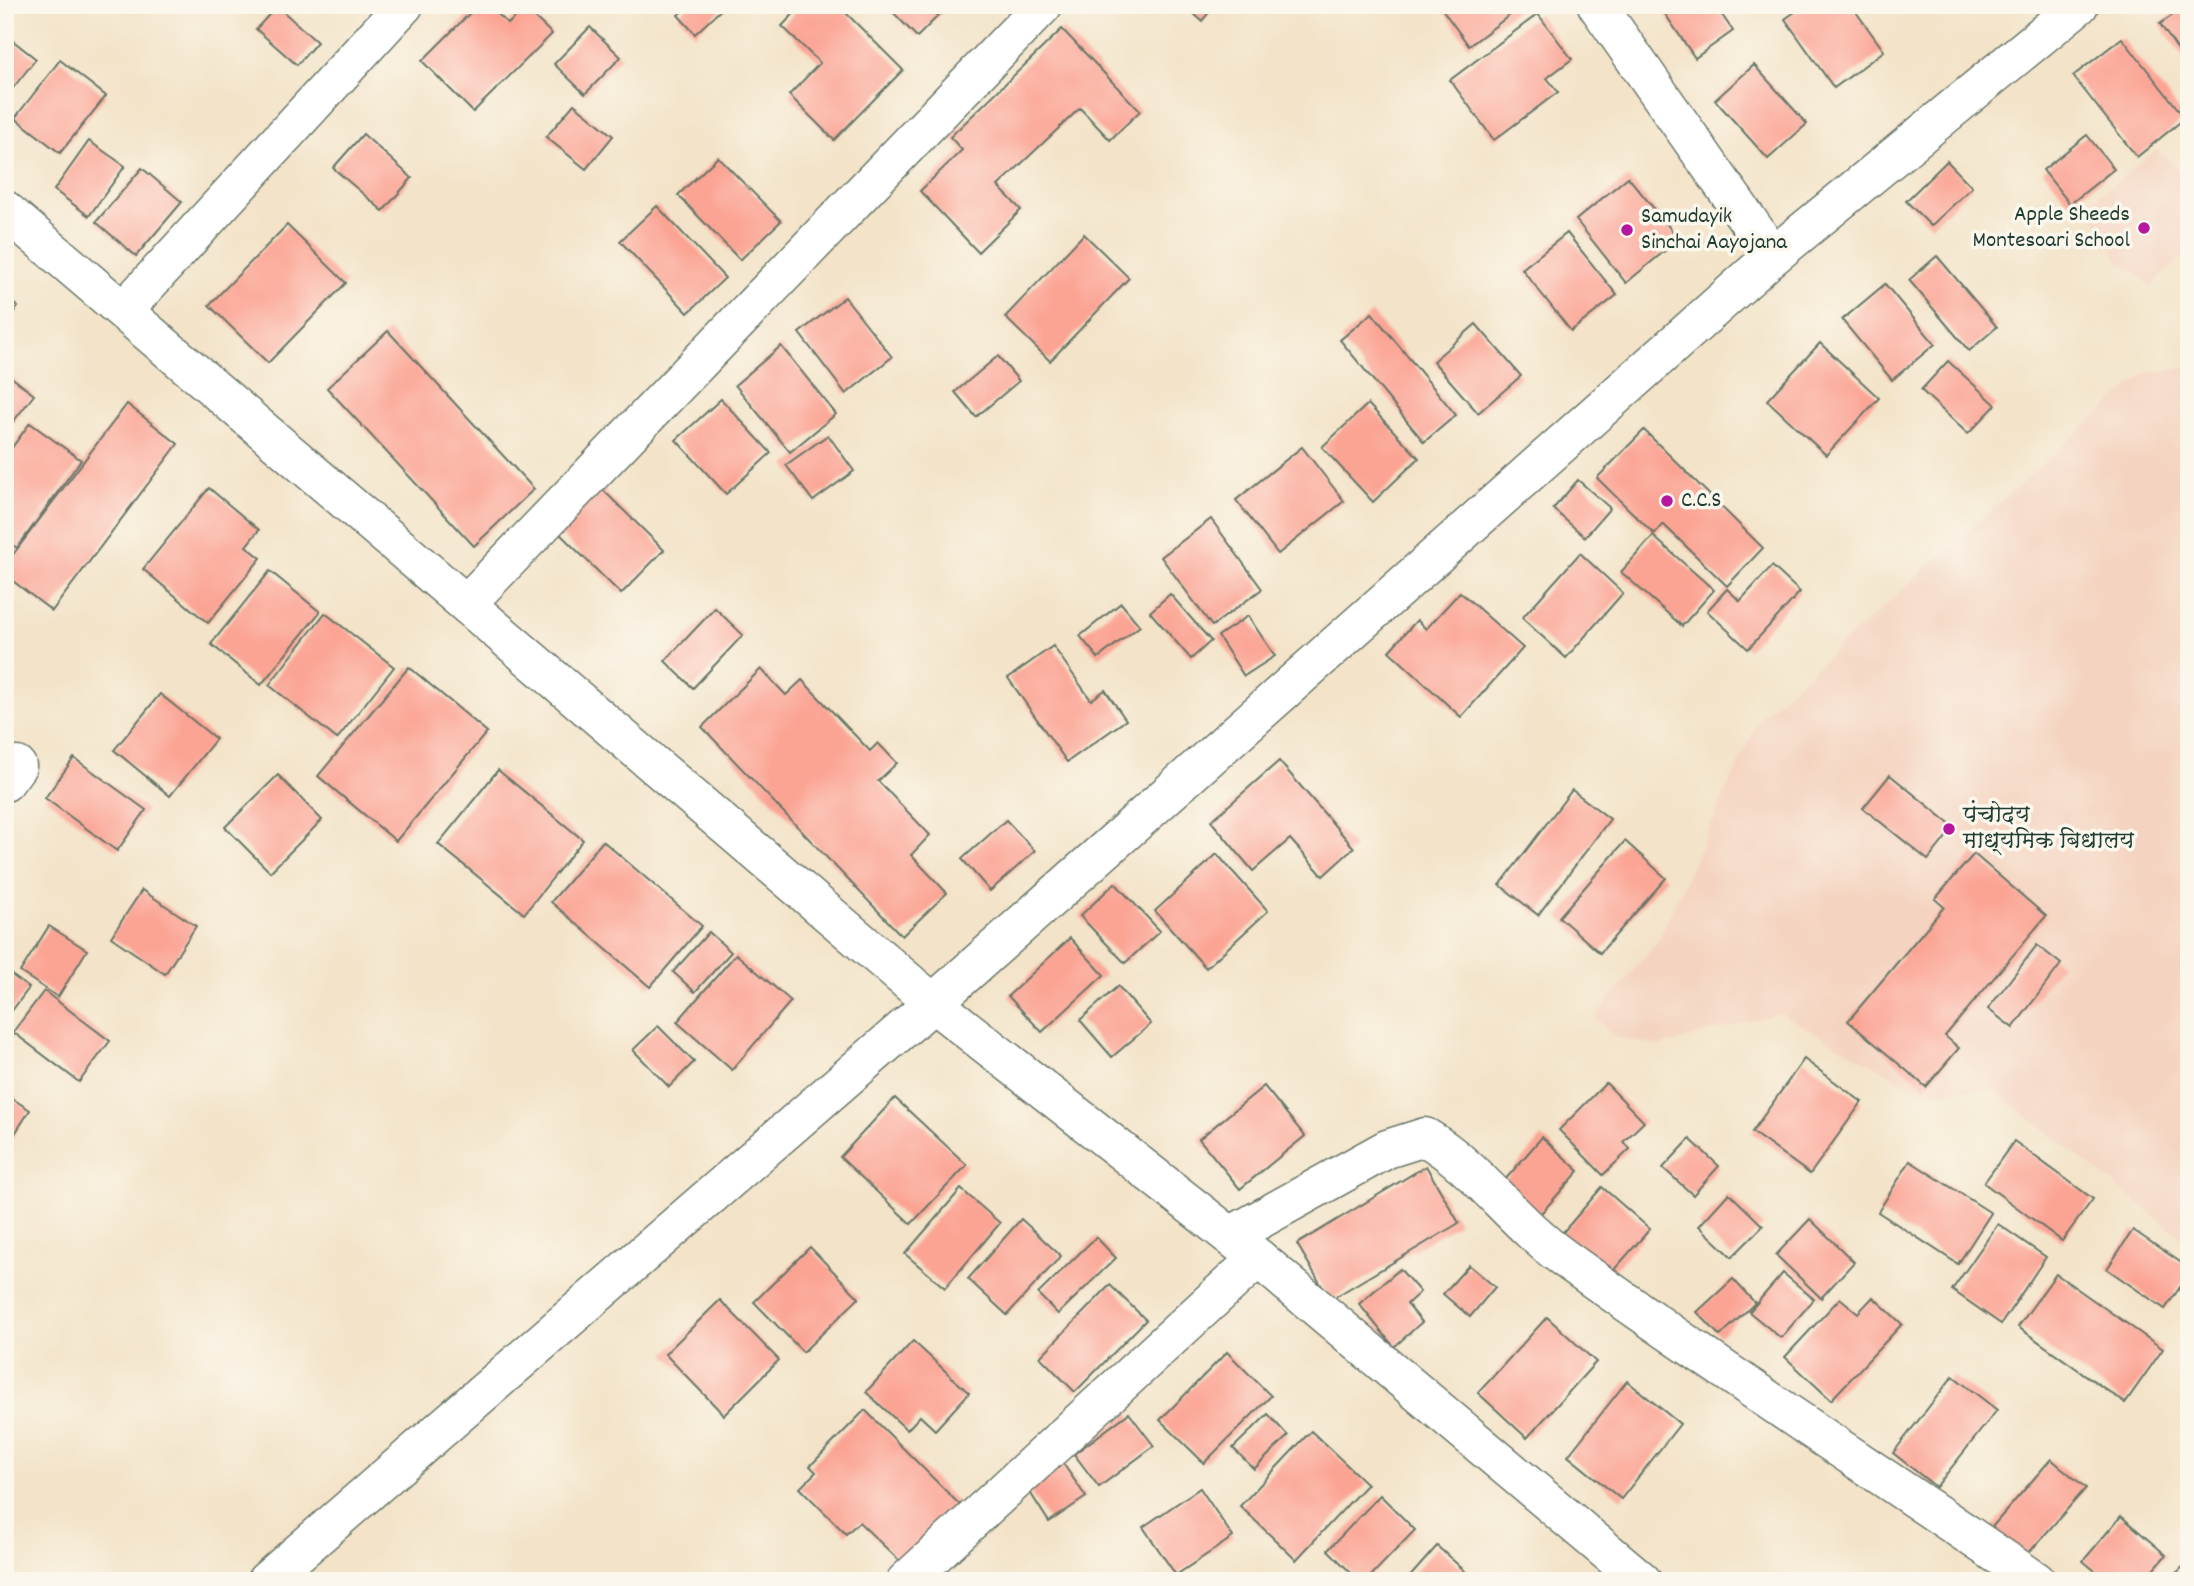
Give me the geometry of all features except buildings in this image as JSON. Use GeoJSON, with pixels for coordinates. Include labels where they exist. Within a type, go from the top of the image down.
{"type":"FeatureCollection","features":[{"type":"Feature","properties":{"kind":"street"},"geometry":{"type":"LineString","coordinates":[[124,310],[404,5]]}},
{"type":"Feature","properties":{"kind":"street"},"geometry":{"type":"LineString","coordinates":[[467,603],[1043,5]]}},
{"type":"Feature","properties":{"kind":"street"},"geometry":{"type":"LineString","coordinates":[[1597,5],[1773,256]]}},
{"type":"Feature","properties":{"kind":"street"},"geometry":{"type":"LineString","coordinates":[[265,1581],[933,1003],[1773,256],[2080,5]]}},
{"type":"Feature","properties":{"kind":"street"},"geometry":{"type":"LineString","coordinates":[[5,210],[933,1003],[1244,1247],[1642,1581]]}},
{"type":"Feature","properties":{"kind":"street"},"geometry":{"type":"LineString","coordinates":[[905,1581],[1244,1247],[1387,1149],[1425,1137],[1450,1151],[1544,1244],[2036,1581]]}},
{"type":"Feature","properties":{"kind":"shaded area","name":"Apple Sheeds Montesoari School"},"geometry":{"type":"Polygon","coordinates":[[[2157,149],[2189,181],[2189,250],[2152,286],[2118,260],[2088,205],[2157,149]]]}},
{"type":"Feature","properties":{"kind":"shaded area","name":"पंचोदय माध्यमिक बिधालय"},"geometry":{"type":"Polygon","coordinates":[[[2189,367],[2189,1243],[1992,1089],[1922,1092],[1780,1013],[1660,1046],[1614,1037],[1595,1017],[1658,940],[1760,717],[2145,373],[2189,367]]]}},
{"type":"Feature","properties":{"kind":"place","name":"Apple Sheeds Montesoari School"},"geometry":{"type":"Point","coordinates":[2144,228]}},
{"type":"Feature","properties":{"kind":"place","name":"Samudayik Sinchai Aayojana"},"geometry":{"type":"Point","coordinates":[1627,230]}},
{"type":"Feature","properties":{"kind":"place","name":"C.C.S"},"geometry":{"type":"Point","coordinates":[1667,501]}},
{"type":"Feature","properties":{"kind":"place","name":"पंचोदय माध्यमिक बिधालय"},"geometry":{"type":"Point","coordinates":[1949,829]}}]}
